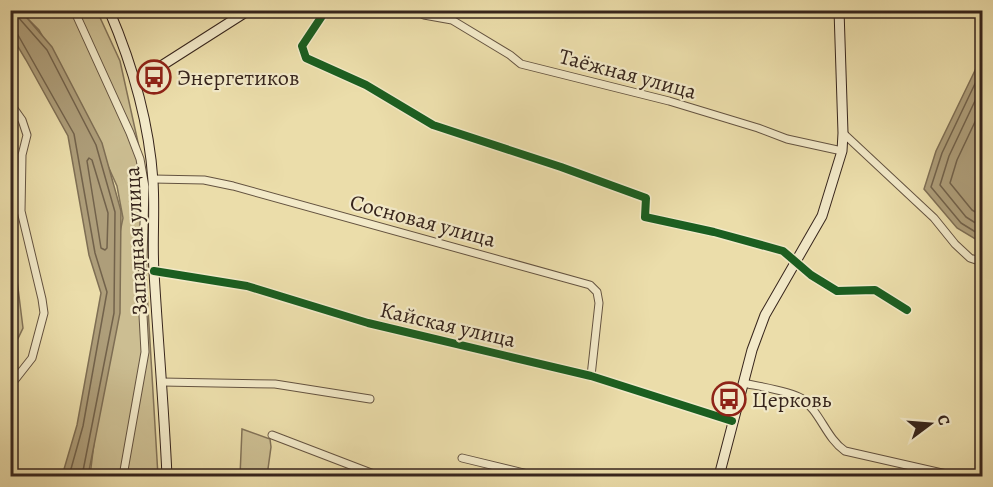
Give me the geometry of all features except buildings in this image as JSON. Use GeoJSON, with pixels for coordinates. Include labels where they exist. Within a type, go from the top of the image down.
{"type":"FeatureCollection","features":[{"type":"Feature","properties":{"kind":"street"},"geometry":{"type":"LineString","coordinates":[[74,10],[130,133],[140,159],[145,187],[142,297],[145,352],[123,477]]}},
{"type":"Feature","properties":{"kind":"street","name":"Западная улица"},"geometry":{"type":"LineString","coordinates":[[109,10],[136,82],[147,129],[153,179],[154,271],[167,477]]}},
{"type":"Feature","properties":{"kind":"street"},"geometry":{"type":"LineString","coordinates":[[136,82],[249,10]]}},
{"type":"Feature","properties":{"kind":"street"},"geometry":{"type":"LineString","coordinates":[[326,10],[302,46],[306,58],[366,85],[433,125],[646,198],[645,217],[768,246],[783,252],[811,275],[837,291],[875,290],[907,310]]}},
{"type":"Feature","properties":{"kind":"street","name":"Таёжная улица"},"geometry":{"type":"LineString","coordinates":[[414,10],[424,15],[452,20],[521,64],[680,104],[758,128],[787,140],[842,151]]}},
{"type":"Feature","properties":{"kind":"street"},"geometry":{"type":"LineString","coordinates":[[719,477],[732,421],[765,315],[822,216],[842,151],[839,10]]}},
{"type":"Feature","properties":{"kind":"street"},"geometry":{"type":"LineString","coordinates":[[10,103],[22,120],[27,135],[22,156],[21,211],[44,313],[32,358],[10,387]]}},
{"type":"Feature","properties":{"kind":"street"},"geometry":{"type":"LineString","coordinates":[[843,133],[934,218],[970,258],[982,262]]}},
{"type":"Feature","properties":{"kind":"street","name":"Сосновая улица"},"geometry":{"type":"LineString","coordinates":[[153,179],[204,180],[232,186],[590,285],[597,292],[599,303],[591,376]]}},
{"type":"Feature","properties":{"kind":"street","name":"Кайская улица"},"geometry":{"type":"LineString","coordinates":[[154,271],[247,286],[368,323],[591,376],[732,421]]}},
{"type":"Feature","properties":{"kind":"street"},"geometry":{"type":"LineString","coordinates":[[162,382],[275,384],[370,399]]}},
{"type":"Feature","properties":{"kind":"street"},"geometry":{"type":"LineString","coordinates":[[743,383],[799,396],[807,403],[835,444],[845,451],[955,477]]}},
{"type":"Feature","properties":{"kind":"street"},"geometry":{"type":"LineString","coordinates":[[272,435],[379,477]]}},
{"type":"Feature","properties":{"kind":"street"},"geometry":{"type":"LineString","coordinates":[[462,458],[536,477]]}},
{"type":"Feature","properties":{"kind":"shaded area"},"geometry":{"type":"Polygon","coordinates":[[[20,11],[97,11],[120,61],[145,174],[145,258],[158,476],[90,476],[123,218],[117,186],[79,102],[39,30],[20,11]]]}},
{"type":"Feature","properties":{"kind":"shaded area"},"geometry":{"type":"Polygon","coordinates":[[[10,153],[14,256],[23,328],[11,353],[10,153]]]}},
{"type":"Feature","properties":{"kind":"shaded area"},"geometry":{"type":"Polygon","coordinates":[[[242,429],[270,439],[267,476],[240,476],[242,429]]]}},
{"type":"Feature","properties":{"kind":"water"},"geometry":{"type":"Polygon","coordinates":[[[11,10],[21,11],[52,47],[102,143],[121,211],[120,313],[88,476],[62,476],[77,425],[101,293],[89,255],[68,136],[11,35],[11,10]]]}},
{"type":"Feature","properties":{"kind":"water"},"geometry":{"type":"Polygon","coordinates":[[[982,56],[982,243],[957,228],[924,189],[936,151],[982,56]]]}},
{"type":"Feature","properties":{"kind":"cycle path"},"geometry":{"type":"LineString","coordinates":[[326,10],[302,46],[306,58],[366,85],[433,125],[646,198],[645,217],[714,232],[783,251],[811,275],[837,291],[875,290],[907,310]]}},
{"type":"Feature","properties":{"kind":"cycle path"},"geometry":{"type":"LineString","coordinates":[[154,271],[247,286],[368,323],[591,376],[732,421]]}},
{"type":"Feature","properties":{"kind":"place","name":"Энергетиков"},"geometry":{"type":"Point","coordinates":[154,77]}},
{"type":"Feature","properties":{"kind":"place","name":"Церковь"},"geometry":{"type":"Point","coordinates":[729,399]}}]}
